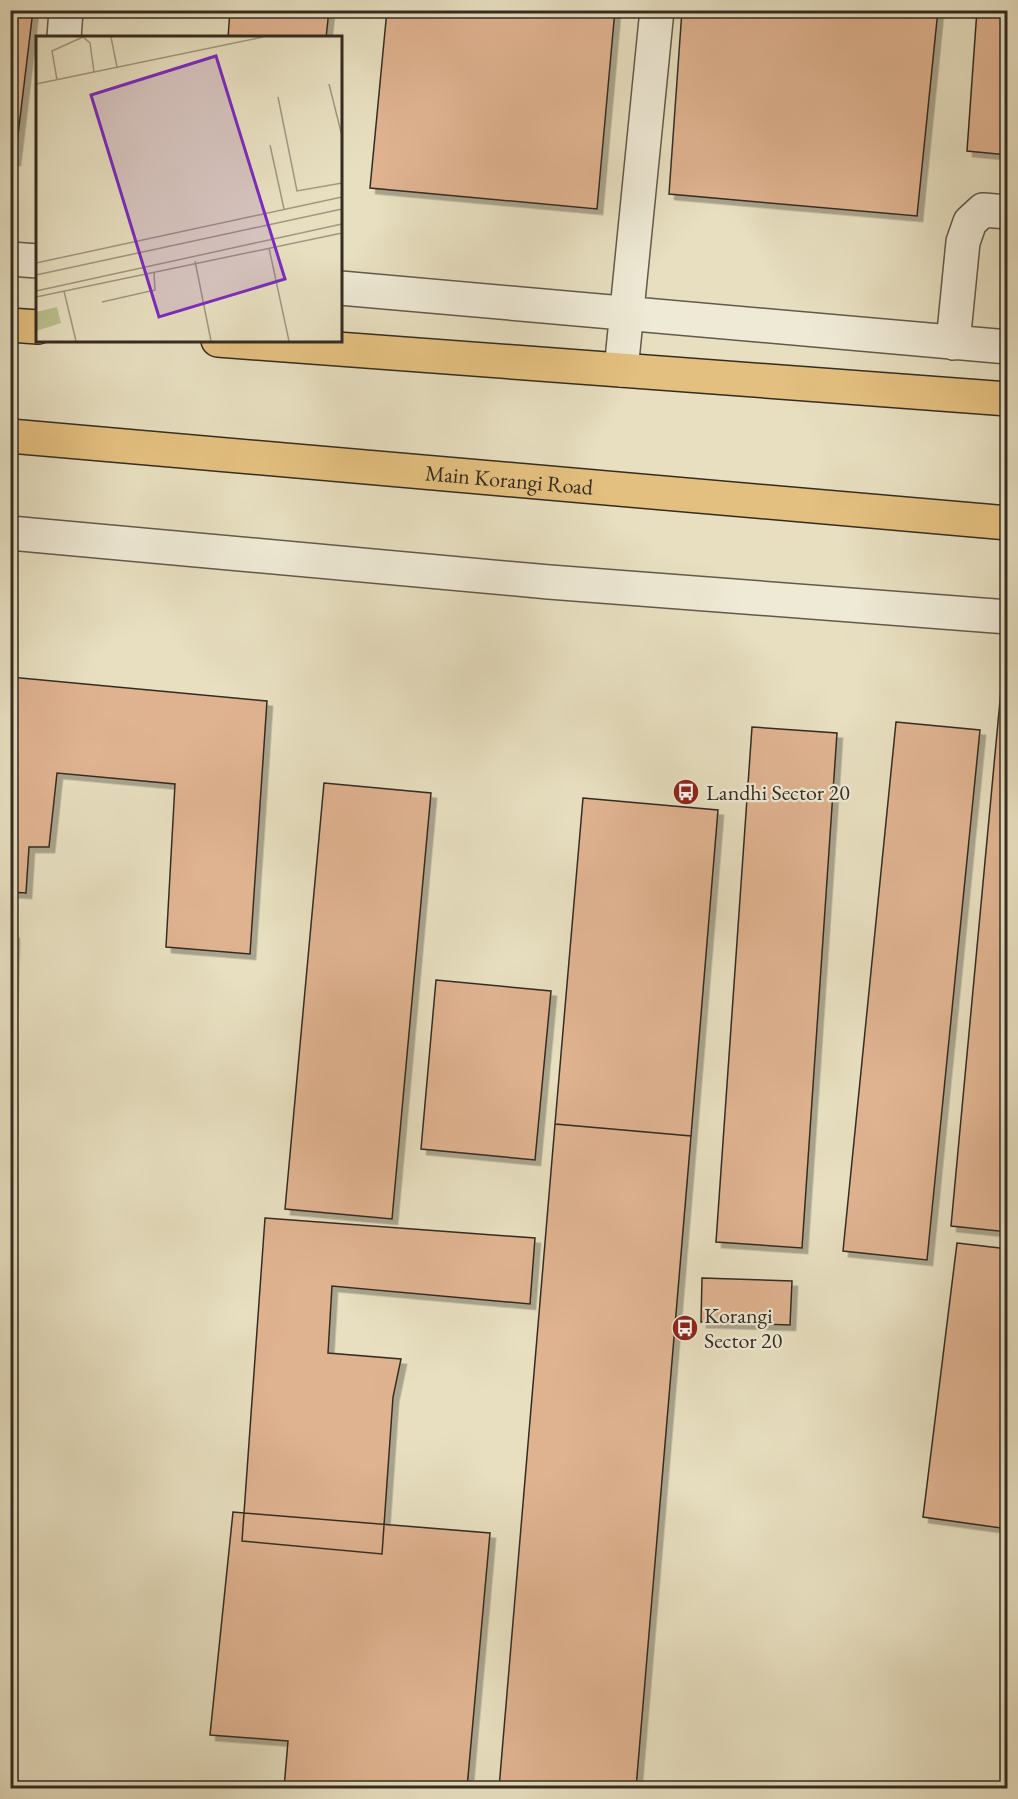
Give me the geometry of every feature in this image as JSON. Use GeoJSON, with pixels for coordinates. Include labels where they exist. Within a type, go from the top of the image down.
{"type":"FeatureCollection","features":[{"type":"Feature","properties":{"kind":"main road"},"geometry":{"type":"LineString","coordinates":[[10,325],[36,327]]}},
{"type":"Feature","properties":{"kind":"main road"},"geometry":{"type":"LineString","coordinates":[[245,342],[1008,399]]}},
{"type":"Feature","properties":{"kind":"main road","name":"Main Korangi Road"},"geometry":{"type":"LineString","coordinates":[[10,436],[1008,523]]}},
{"type":"Feature","properties":{"kind":"lane"},"geometry":{"type":"LineString","coordinates":[[64,36],[66,10]]}},
{"type":"Feature","properties":{"kind":"lane"},"geometry":{"type":"LineString","coordinates":[[621,370],[657,10]]}},
{"type":"Feature","properties":{"kind":"lane"},"geometry":{"type":"LineString","coordinates":[[953,343],[963,242],[970,222],[983,210],[1008,212]]}},
{"type":"Feature","properties":{"kind":"lane"},"geometry":{"type":"LineString","coordinates":[[10,259],[36,261]]}},
{"type":"Feature","properties":{"kind":"lane"},"geometry":{"type":"LineString","coordinates":[[342,288],[1008,347]]}},
{"type":"Feature","properties":{"kind":"lane"},"geometry":{"type":"LineString","coordinates":[[10,533],[549,582],[1008,617]]}},
{"type":"Feature","properties":{"kind":"building"},"geometry":{"type":"Polygon","coordinates":[[[10,10],[33,10],[15,160],[10,160],[10,10]]]}},
{"type":"Feature","properties":{"kind":"building"},"geometry":{"type":"Polygon","coordinates":[[[230,10],[329,10],[326,36],[228,36],[230,10]]]}},
{"type":"Feature","properties":{"kind":"building"},"geometry":{"type":"Polygon","coordinates":[[[387,10],[615,10],[597,209],[370,188],[387,10]]]}},
{"type":"Feature","properties":{"kind":"building"},"geometry":{"type":"Polygon","coordinates":[[[682,10],[938,10],[917,216],[669,194],[682,10]]]}},
{"type":"Feature","properties":{"kind":"building"},"geometry":{"type":"Polygon","coordinates":[[[977,10],[1008,10],[1008,155],[967,151],[977,10]]]}},
{"type":"Feature","properties":{"kind":"building"},"geometry":{"type":"Polygon","coordinates":[[[10,677],[267,701],[250,954],[166,947],[175,784],[57,773],[49,847],[29,847],[26,893],[10,892],[10,677]]]}},
{"type":"Feature","properties":{"kind":"building"},"geometry":{"type":"Polygon","coordinates":[[[1001,690],[1008,691],[1008,1232],[951,1226],[1001,690]]]}},
{"type":"Feature","properties":{"kind":"building"},"geometry":{"type":"Polygon","coordinates":[[[896,722],[980,730],[927,1260],[843,1251],[896,722]]]}},
{"type":"Feature","properties":{"kind":"building"},"geometry":{"type":"Polygon","coordinates":[[[752,727],[837,733],[802,1248],[716,1242],[752,727]]]}},
{"type":"Feature","properties":{"kind":"building"},"geometry":{"type":"Polygon","coordinates":[[[324,783],[431,793],[392,1219],[285,1209],[324,783]]]}},
{"type":"Feature","properties":{"kind":"building"},"geometry":{"type":"Polygon","coordinates":[[[583,798],[718,810],[691,1136],[555,1124],[583,798]]]}},
{"type":"Feature","properties":{"kind":"building"},"geometry":{"type":"Polygon","coordinates":[[[10,932],[14,933],[12,1008],[10,1008],[10,932]]]}},
{"type":"Feature","properties":{"kind":"building"},"geometry":{"type":"Polygon","coordinates":[[[436,980],[551,991],[535,1160],[421,1149],[436,980]]]}},
{"type":"Feature","properties":{"kind":"building"},"geometry":{"type":"Polygon","coordinates":[[[555,1124],[691,1136],[636,1788],[499,1788],[555,1124]]]}},
{"type":"Feature","properties":{"kind":"building"},"geometry":{"type":"Polygon","coordinates":[[[265,1218],[535,1238],[530,1304],[332,1286],[328,1353],[401,1359],[393,1397],[382,1554],[242,1541],[265,1218]]]}},
{"type":"Feature","properties":{"kind":"building"},"geometry":{"type":"Polygon","coordinates":[[[957,1243],[1008,1249],[1008,1529],[923,1517],[957,1243]]]}},
{"type":"Feature","properties":{"kind":"building"},"geometry":{"type":"Polygon","coordinates":[[[702,1278],[792,1281],[790,1325],[701,1322],[702,1278]]]}},
{"type":"Feature","properties":{"kind":"building"},"geometry":{"type":"Polygon","coordinates":[[[233,1512],[490,1533],[467,1788],[284,1788],[288,1741],[210,1735],[233,1512]]]}},
{"type":"Feature","properties":{"kind":"place","name":"Landhi Sector 20"},"geometry":{"type":"Point","coordinates":[686,792]}},
{"type":"Feature","properties":{"kind":"place","name":"Korangi Sector 20"},"geometry":{"type":"Point","coordinates":[685,1328]}}]}
